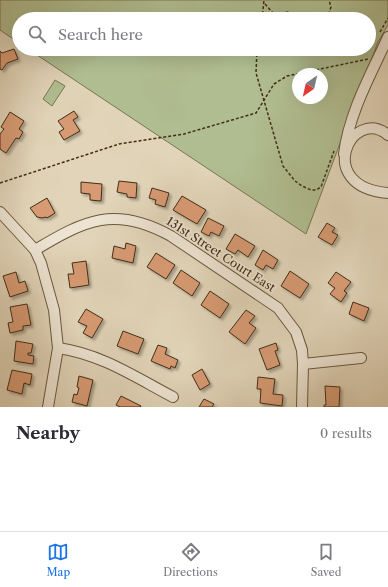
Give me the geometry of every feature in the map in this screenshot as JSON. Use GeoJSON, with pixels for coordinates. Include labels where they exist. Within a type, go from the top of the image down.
{"type":"FeatureCollection","features":[{"type":"Feature","properties":{"kind":"street"},"geometry":{"type":"LineString","coordinates":[[385,41],[366,84],[346,139],[340,151],[345,169],[356,181],[371,190],[388,193]]}},
{"type":"Feature","properties":{"kind":"street"},"geometry":{"type":"LineString","coordinates":[[340,151],[355,135],[363,130],[387,132]]}},
{"type":"Feature","properties":{"kind":"street"},"geometry":{"type":"LineString","coordinates":[[0,212],[9,220],[35,250],[41,263],[54,310],[58,348],[48,407]]}},
{"type":"Feature","properties":{"kind":"street","name":"131st Street Court East"},"geometry":{"type":"LineString","coordinates":[[35,250],[76,227],[102,219],[124,219],[155,228],[278,308],[296,332],[302,350],[302,407]]}},
{"type":"Feature","properties":{"kind":"street"},"geometry":{"type":"LineString","coordinates":[[58,348],[77,351],[101,359],[173,397]]}},
{"type":"Feature","properties":{"kind":"street"},"geometry":{"type":"LineString","coordinates":[[303,364],[361,358]]}},
{"type":"Feature","properties":{"kind":"path"},"geometry":{"type":"LineString","coordinates":[[263,12],[264,0]]}},
{"type":"Feature","properties":{"kind":"path"},"geometry":{"type":"LineString","coordinates":[[329,0],[331,7],[330,12]]}},
{"type":"Feature","properties":{"kind":"path"},"geometry":{"type":"LineString","coordinates":[[265,4],[272,12]]}},
{"type":"Feature","properties":{"kind":"path"},"geometry":{"type":"LineString","coordinates":[[385,41],[388,18]]}},
{"type":"Feature","properties":{"kind":"path"},"geometry":{"type":"LineString","coordinates":[[257,56],[256,73],[263,102],[283,166],[295,181],[311,190],[316,190],[321,187],[340,151]]}},
{"type":"Feature","properties":{"kind":"path"},"geometry":{"type":"LineString","coordinates":[[366,65],[369,56]]}},
{"type":"Feature","properties":{"kind":"path"},"geometry":{"type":"LineString","coordinates":[[0,183],[119,144],[184,134],[256,113],[274,84],[286,76],[368,60]]}},
{"type":"Feature","properties":{"kind":"green space"},"geometry":{"type":"Polygon","coordinates":[[[0,0],[388,0],[388,25],[376,47],[376,12],[12,12],[12,38],[0,30],[0,0]]]}},
{"type":"Feature","properties":{"kind":"green space"},"geometry":{"type":"Polygon","coordinates":[[[39,56],[373,56],[306,234],[39,56]]]}},
{"type":"Feature","properties":{"kind":"green space"},"geometry":{"type":"Polygon","coordinates":[[[55,80],[65,86],[52,106],[43,99],[55,80]]]}},
{"type":"Feature","properties":{"kind":"building"},"geometry":{"type":"Polygon","coordinates":[[[12,50],[12,56],[17,56],[18,59],[7,63],[2,70],[0,69],[0,51],[2,53],[12,50]]]}},
{"type":"Feature","properties":{"kind":"building"},"geometry":{"type":"Polygon","coordinates":[[[74,111],[78,117],[73,120],[80,131],[64,140],[59,132],[64,129],[58,121],[74,111]]]}},
{"type":"Feature","properties":{"kind":"building"},"geometry":{"type":"Polygon","coordinates":[[[10,112],[24,121],[19,129],[23,132],[19,139],[16,138],[6,153],[0,149],[0,134],[4,129],[1,127],[10,112]]]}},
{"type":"Feature","properties":{"kind":"building"},"geometry":{"type":"Polygon","coordinates":[[[119,181],[137,183],[136,198],[127,197],[127,194],[117,192],[119,181]]]}},
{"type":"Feature","properties":{"kind":"building"},"geometry":{"type":"Polygon","coordinates":[[[81,182],[102,184],[101,201],[90,200],[90,194],[81,193],[81,182]]]}},
{"type":"Feature","properties":{"kind":"building"},"geometry":{"type":"Polygon","coordinates":[[[152,188],[169,193],[165,207],[155,204],[156,200],[149,198],[152,188]]]}},
{"type":"Feature","properties":{"kind":"building"},"geometry":{"type":"Polygon","coordinates":[[[182,196],[206,210],[197,224],[173,210],[182,196]]]}},
{"type":"Feature","properties":{"kind":"building"},"geometry":{"type":"Polygon","coordinates":[[[47,198],[55,213],[47,218],[37,217],[30,208],[47,198]]]}},
{"type":"Feature","properties":{"kind":"building"},"geometry":{"type":"Polygon","coordinates":[[[208,218],[224,226],[219,236],[211,232],[209,236],[201,232],[208,218]]]}},
{"type":"Feature","properties":{"kind":"building"},"geometry":{"type":"Polygon","coordinates":[[[327,223],[335,228],[332,232],[338,235],[332,245],[318,237],[327,223]]]}},
{"type":"Feature","properties":{"kind":"building"},"geometry":{"type":"Polygon","coordinates":[[[235,234],[255,246],[248,257],[238,250],[235,254],[226,249],[235,234]]]}},
{"type":"Feature","properties":{"kind":"building"},"geometry":{"type":"Polygon","coordinates":[[[126,243],[136,246],[133,263],[112,258],[114,246],[125,249],[126,243]]]}},
{"type":"Feature","properties":{"kind":"building"},"geometry":{"type":"Polygon","coordinates":[[[263,250],[278,260],[273,269],[266,265],[263,270],[255,265],[263,250]]]}},
{"type":"Feature","properties":{"kind":"building"},"geometry":{"type":"Polygon","coordinates":[[[156,253],[175,265],[166,279],[147,267],[156,253]]]}},
{"type":"Feature","properties":{"kind":"building"},"geometry":{"type":"Polygon","coordinates":[[[86,261],[89,285],[70,288],[68,274],[74,274],[72,263],[86,261]]]}},
{"type":"Feature","properties":{"kind":"building"},"geometry":{"type":"Polygon","coordinates":[[[181,270],[200,283],[192,296],[173,283],[181,270]]]}},
{"type":"Feature","properties":{"kind":"building"},"geometry":{"type":"Polygon","coordinates":[[[290,271],[309,284],[300,298],[281,286],[290,271]]]}},
{"type":"Feature","properties":{"kind":"building"},"geometry":{"type":"Polygon","coordinates":[[[16,272],[19,283],[25,281],[28,291],[10,297],[3,276],[16,272]]]}},
{"type":"Feature","properties":{"kind":"building"},"geometry":{"type":"Polygon","coordinates":[[[336,272],[351,282],[344,291],[347,293],[341,302],[330,294],[335,288],[328,283],[336,272]]]}},
{"type":"Feature","properties":{"kind":"building"},"geometry":{"type":"Polygon","coordinates":[[[210,291],[229,304],[220,318],[201,305],[210,291]]]}},
{"type":"Feature","properties":{"kind":"building"},"geometry":{"type":"Polygon","coordinates":[[[353,302],[369,308],[364,321],[349,314],[353,302]]]}},
{"type":"Feature","properties":{"kind":"building"},"geometry":{"type":"Polygon","coordinates":[[[27,304],[31,325],[23,326],[23,330],[10,333],[8,323],[13,322],[10,307],[27,304]]]}},
{"type":"Feature","properties":{"kind":"building"},"geometry":{"type":"Polygon","coordinates":[[[86,309],[103,319],[92,338],[83,333],[87,326],[78,322],[86,309]]]}},
{"type":"Feature","properties":{"kind":"building"},"geometry":{"type":"Polygon","coordinates":[[[246,310],[255,316],[249,323],[256,328],[245,344],[229,332],[246,310]]]}},
{"type":"Feature","properties":{"kind":"building"},"geometry":{"type":"Polygon","coordinates":[[[123,331],[144,339],[138,354],[117,346],[123,331]]]}},
{"type":"Feature","properties":{"kind":"building"},"geometry":{"type":"Polygon","coordinates":[[[16,341],[33,344],[31,353],[28,353],[28,355],[34,356],[33,364],[14,361],[16,341]]]}},
{"type":"Feature","properties":{"kind":"building"},"geometry":{"type":"Polygon","coordinates":[[[276,343],[278,350],[275,351],[280,365],[267,370],[259,349],[276,343]]]}},
{"type":"Feature","properties":{"kind":"building"},"geometry":{"type":"Polygon","coordinates":[[[158,345],[167,348],[165,354],[178,360],[175,368],[171,366],[170,369],[151,361],[158,345]]]}},
{"type":"Feature","properties":{"kind":"building"},"geometry":{"type":"Polygon","coordinates":[[[202,369],[210,384],[200,390],[192,375],[202,369]]]}},
{"type":"Feature","properties":{"kind":"building"},"geometry":{"type":"Polygon","coordinates":[[[12,370],[32,374],[30,385],[24,383],[22,394],[7,390],[12,370]]]}},
{"type":"Feature","properties":{"kind":"building"},"geometry":{"type":"Polygon","coordinates":[[[79,376],[93,380],[87,406],[72,402],[74,394],[77,395],[79,388],[77,387],[79,376]]]}},
{"type":"Feature","properties":{"kind":"building"},"geometry":{"type":"Polygon","coordinates":[[[258,377],[275,379],[273,394],[283,395],[282,406],[260,403],[261,389],[257,389],[258,377]]]}},
{"type":"Feature","properties":{"kind":"building"},"geometry":{"type":"Polygon","coordinates":[[[325,386],[340,387],[339,407],[324,407],[324,405],[326,405],[325,386]]]}},
{"type":"Feature","properties":{"kind":"building"},"geometry":{"type":"Polygon","coordinates":[[[121,396],[141,406],[120,407],[116,405],[121,396]]]}},
{"type":"Feature","properties":{"kind":"building"},"geometry":{"type":"Polygon","coordinates":[[[204,399],[214,404],[212,407],[199,407],[204,399]]]}}]}
